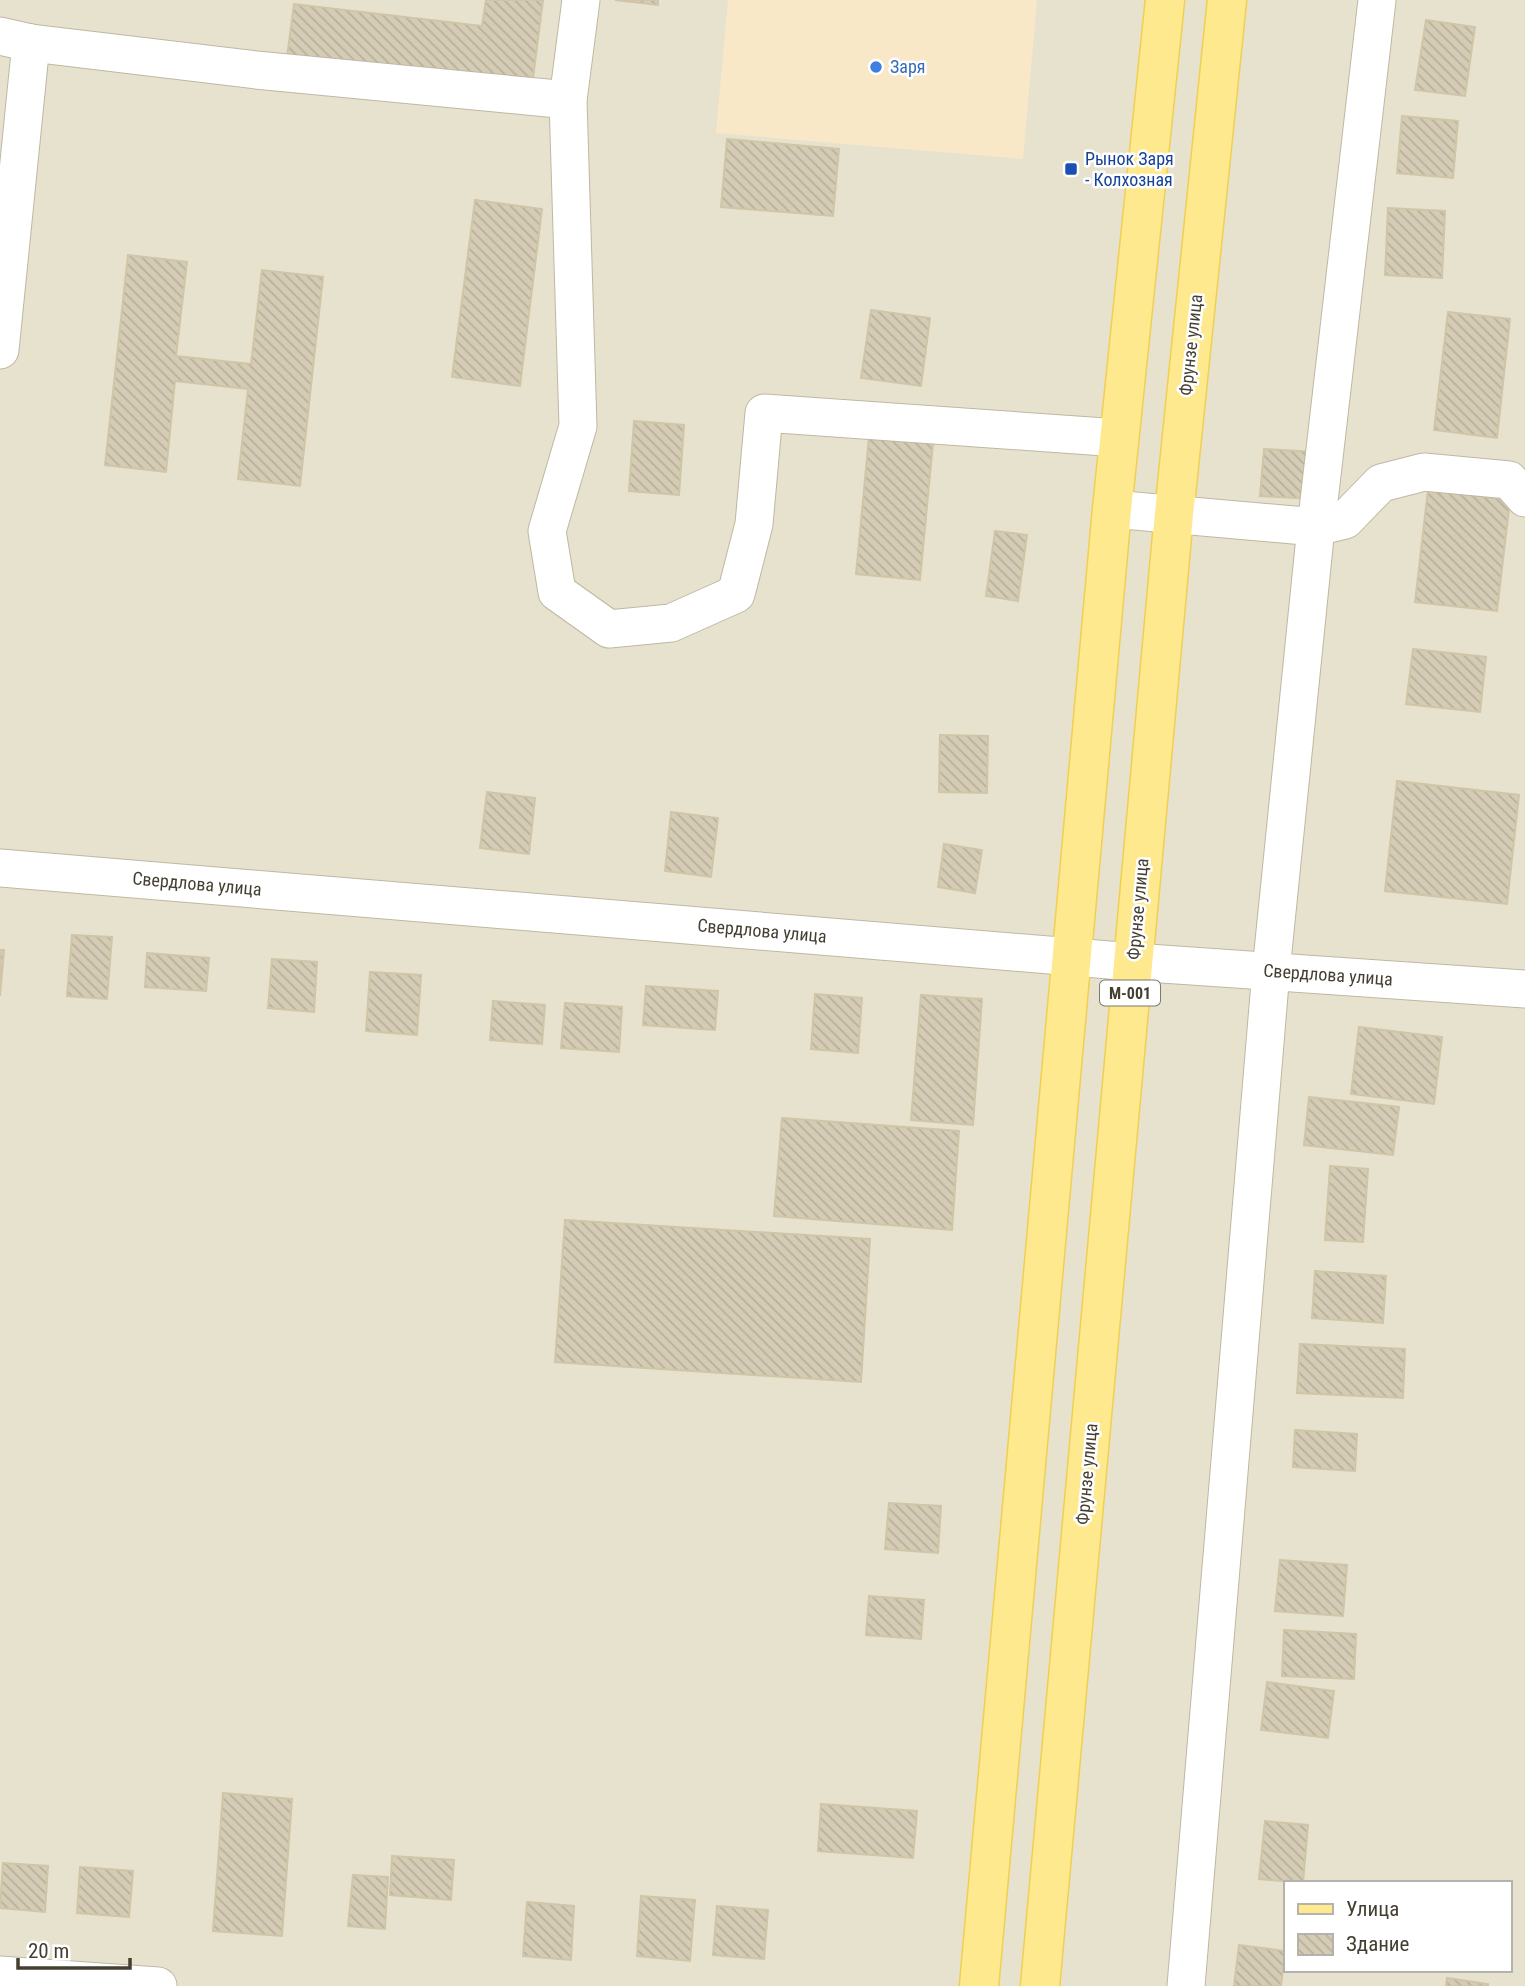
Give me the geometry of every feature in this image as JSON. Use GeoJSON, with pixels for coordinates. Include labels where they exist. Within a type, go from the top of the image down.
{"type":"FeatureCollection","features":[{"type":"Feature","properties":{"kind":"main road"},"geometry":{"type":"LineString","coordinates":[[979,1986],[1112,509],[1165,0]]}},
{"type":"Feature","properties":{"kind":"main road","name":"Фрунзе улица"},"geometry":{"type":"LineString","coordinates":[[1040,1986],[1174,514],[1227,0]]}},
{"type":"Feature","properties":{"kind":"street"},"geometry":{"type":"LineString","coordinates":[[581,0],[568,100],[578,426],[547,531],[557,592],[609,629],[671,623],[736,594],[754,524],[764,413],[1119,438]]}},
{"type":"Feature","properties":{"kind":"street"},"geometry":{"type":"LineString","coordinates":[[1186,1986],[1271,971],[1316,527],[1377,0]]}},
{"type":"Feature","properties":{"kind":"street"},"geometry":{"type":"LineString","coordinates":[[0,350],[16,40],[256,71],[568,100]]}},
{"type":"Feature","properties":{"kind":"street"},"geometry":{"type":"LineString","coordinates":[[1112,509],[1316,527],[1345,520],[1381,483],[1424,472],[1509,480],[1525,498]]}},
{"type":"Feature","properties":{"kind":"street","name":"Свердлова улица"},"geometry":{"type":"LineString","coordinates":[[0,867],[1133,962],[1525,989]]}},
{"type":"Feature","properties":{"kind":"street"},"geometry":{"type":"LineString","coordinates":[[0,1975],[158,1986]]}},
{"type":"Feature","properties":{"kind":"shaded area"},"geometry":{"type":"Polygon","coordinates":[[[0,0],[1525,0],[1525,1986],[0,1986],[0,0]]]}},
{"type":"Feature","properties":{"kind":"shaded area","name":"Заря"},"geometry":{"type":"Polygon","coordinates":[[[728,0],[1037,0],[1023,159],[716,133],[728,0]]]}},
{"type":"Feature","properties":{"kind":"building"},"geometry":{"type":"Polygon","coordinates":[[[486,0],[543,0],[532,86],[287,57],[294,4],[482,26],[486,0]]]}},
{"type":"Feature","properties":{"kind":"building"},"geometry":{"type":"Polygon","coordinates":[[[615,0],[658,0],[658,5],[615,0]]]}},
{"type":"Feature","properties":{"kind":"building"},"geometry":{"type":"Polygon","coordinates":[[[1426,20],[1475,27],[1465,96],[1415,90],[1426,20]]]}},
{"type":"Feature","properties":{"kind":"building"},"geometry":{"type":"Polygon","coordinates":[[[1402,116],[1458,121],[1453,178],[1397,173],[1402,116]]]}},
{"type":"Feature","properties":{"kind":"building"},"geometry":{"type":"Polygon","coordinates":[[[727,139],[839,149],[833,216],[721,207],[727,139]]]}},
{"type":"Feature","properties":{"kind":"building"},"geometry":{"type":"Polygon","coordinates":[[[475,200],[542,209],[520,386],[452,377],[475,200]]]}},
{"type":"Feature","properties":{"kind":"building"},"geometry":{"type":"Polygon","coordinates":[[[1388,208],[1445,211],[1442,278],[1385,275],[1388,208]]]}},
{"type":"Feature","properties":{"kind":"building"},"geometry":{"type":"Polygon","coordinates":[[[128,255],[187,262],[176,356],[251,364],[262,270],[323,277],[300,486],[238,479],[248,389],[175,381],[166,472],[105,465],[128,255]]]}},
{"type":"Feature","properties":{"kind":"building"},"geometry":{"type":"Polygon","coordinates":[[[871,310],[930,318],[921,386],[861,378],[871,310]]]}},
{"type":"Feature","properties":{"kind":"building"},"geometry":{"type":"Polygon","coordinates":[[[1448,312],[1510,319],[1497,438],[1434,430],[1448,312]]]}},
{"type":"Feature","properties":{"kind":"building"},"geometry":{"type":"Polygon","coordinates":[[[634,421],[684,425],[679,495],[629,491],[634,421]]]}},
{"type":"Feature","properties":{"kind":"building"},"geometry":{"type":"Polygon","coordinates":[[[869,437],[933,443],[920,580],[856,574],[869,437]]]}},
{"type":"Feature","properties":{"kind":"building"},"geometry":{"type":"Polygon","coordinates":[[[1264,449],[1314,452],[1311,499],[1260,496],[1264,449]]]}},
{"type":"Feature","properties":{"kind":"building"},"geometry":{"type":"Polygon","coordinates":[[[1428,490],[1510,500],[1497,611],[1415,602],[1428,490]]]}},
{"type":"Feature","properties":{"kind":"building"},"geometry":{"type":"Polygon","coordinates":[[[995,531],[1027,535],[1018,601],[986,596],[995,531]]]}},
{"type":"Feature","properties":{"kind":"building"},"geometry":{"type":"Polygon","coordinates":[[[1413,649],[1486,657],[1480,712],[1406,704],[1413,649]]]}},
{"type":"Feature","properties":{"kind":"building"},"geometry":{"type":"Polygon","coordinates":[[[940,735],[988,736],[987,793],[939,792],[940,735]]]}},
{"type":"Feature","properties":{"kind":"building"},"geometry":{"type":"Polygon","coordinates":[[[1397,781],[1519,795],[1507,904],[1385,891],[1397,781]]]}},
{"type":"Feature","properties":{"kind":"building"},"geometry":{"type":"Polygon","coordinates":[[[487,792],[535,798],[529,854],[480,848],[487,792]]]}},
{"type":"Feature","properties":{"kind":"building"},"geometry":{"type":"Polygon","coordinates":[[[671,812],[718,818],[711,877],[665,871],[671,812]]]}},
{"type":"Feature","properties":{"kind":"building"},"geometry":{"type":"Polygon","coordinates":[[[944,844],[982,850],[975,893],[938,887],[944,844]]]}},
{"type":"Feature","properties":{"kind":"building"},"geometry":{"type":"Polygon","coordinates":[[[72,935],[112,937],[107,999],[67,996],[72,935]]]}},
{"type":"Feature","properties":{"kind":"building"},"geometry":{"type":"Polygon","coordinates":[[[0,950],[4,950],[0,996],[0,950]]]}},
{"type":"Feature","properties":{"kind":"building"},"geometry":{"type":"Polygon","coordinates":[[[147,953],[209,958],[206,991],[145,987],[147,953]]]}},
{"type":"Feature","properties":{"kind":"building"},"geometry":{"type":"Polygon","coordinates":[[[272,959],[317,962],[314,1012],[268,1008],[272,959]]]}},
{"type":"Feature","properties":{"kind":"building"},"geometry":{"type":"Polygon","coordinates":[[[370,972],[421,975],[417,1035],[366,1031],[370,972]]]}},
{"type":"Feature","properties":{"kind":"building"},"geometry":{"type":"Polygon","coordinates":[[[646,986],[718,991],[715,1030],[643,1025],[646,986]]]}},
{"type":"Feature","properties":{"kind":"building"},"geometry":{"type":"Polygon","coordinates":[[[815,994],[862,998],[858,1053],[811,1049],[815,994]]]}},
{"type":"Feature","properties":{"kind":"building"},"geometry":{"type":"Polygon","coordinates":[[[921,995],[982,999],[973,1125],[911,1120],[921,995]]]}},
{"type":"Feature","properties":{"kind":"building"},"geometry":{"type":"Polygon","coordinates":[[[493,1001],[545,1005],[542,1044],[490,1040],[493,1001]]]}},
{"type":"Feature","properties":{"kind":"building"},"geometry":{"type":"Polygon","coordinates":[[[565,1003],[622,1007],[619,1052],[561,1048],[565,1003]]]}},
{"type":"Feature","properties":{"kind":"building"},"geometry":{"type":"Polygon","coordinates":[[[1359,1027],[1442,1037],[1434,1104],[1351,1094],[1359,1027]]]}},
{"type":"Feature","properties":{"kind":"building"},"geometry":{"type":"Polygon","coordinates":[[[1309,1097],[1399,1107],[1393,1155],[1304,1145],[1309,1097]]]}},
{"type":"Feature","properties":{"kind":"building"},"geometry":{"type":"Polygon","coordinates":[[[782,1118],[959,1131],[952,1230],[774,1216],[782,1118]]]}},
{"type":"Feature","properties":{"kind":"building"},"geometry":{"type":"Polygon","coordinates":[[[1330,1166],[1368,1169],[1363,1242],[1325,1240],[1330,1166]]]}},
{"type":"Feature","properties":{"kind":"building"},"geometry":{"type":"Polygon","coordinates":[[[565,1220],[870,1239],[861,1382],[555,1362],[565,1220]]]}},
{"type":"Feature","properties":{"kind":"building"},"geometry":{"type":"Polygon","coordinates":[[[1315,1271],[1386,1276],[1383,1323],[1312,1318],[1315,1271]]]}},
{"type":"Feature","properties":{"kind":"building"},"geometry":{"type":"Polygon","coordinates":[[[1300,1344],[1405,1349],[1403,1398],[1297,1393],[1300,1344]]]}},
{"type":"Feature","properties":{"kind":"building"},"geometry":{"type":"Polygon","coordinates":[[[1295,1430],[1357,1434],[1355,1471],[1293,1467],[1295,1430]]]}},
{"type":"Feature","properties":{"kind":"building"},"geometry":{"type":"Polygon","coordinates":[[[889,1503],[941,1506],[938,1553],[885,1549],[889,1503]]]}},
{"type":"Feature","properties":{"kind":"building"},"geometry":{"type":"Polygon","coordinates":[[[1280,1560],[1347,1565],[1343,1616],[1275,1611],[1280,1560]]]}},
{"type":"Feature","properties":{"kind":"building"},"geometry":{"type":"Polygon","coordinates":[[[869,1596],[924,1600],[921,1639],[866,1635],[869,1596]]]}},
{"type":"Feature","properties":{"kind":"building"},"geometry":{"type":"Polygon","coordinates":[[[1284,1630],[1356,1634],[1354,1679],[1282,1676],[1284,1630]]]}},
{"type":"Feature","properties":{"kind":"building"},"geometry":{"type":"Polygon","coordinates":[[[1267,1682],[1334,1691],[1328,1738],[1261,1730],[1267,1682]]]}},
{"type":"Feature","properties":{"kind":"building"},"geometry":{"type":"Polygon","coordinates":[[[223,1793],[292,1799],[282,1936],[213,1931],[223,1793]]]}},
{"type":"Feature","properties":{"kind":"building"},"geometry":{"type":"Polygon","coordinates":[[[821,1804],[917,1811],[913,1858],[818,1851],[821,1804]]]}},
{"type":"Feature","properties":{"kind":"building"},"geometry":{"type":"Polygon","coordinates":[[[1265,1821],[1308,1825],[1303,1881],[1259,1879],[1265,1821]]]}},
{"type":"Feature","properties":{"kind":"building"},"geometry":{"type":"Polygon","coordinates":[[[392,1856],[454,1860],[451,1900],[390,1895],[392,1856]]]}},
{"type":"Feature","properties":{"kind":"building"},"geometry":{"type":"Polygon","coordinates":[[[3,1863],[48,1866],[45,1912],[0,1908],[3,1863]]]}},
{"type":"Feature","properties":{"kind":"building"},"geometry":{"type":"Polygon","coordinates":[[[80,1867],[133,1871],[129,1917],[77,1913],[80,1867]]]}},
{"type":"Feature","properties":{"kind":"building"},"geometry":{"type":"Polygon","coordinates":[[[353,1875],[388,1877],[385,1929],[348,1926],[353,1875]]]}},
{"type":"Feature","properties":{"kind":"building"},"geometry":{"type":"Polygon","coordinates":[[[641,1896],[695,1900],[690,1961],[637,1956],[641,1896]]]}},
{"type":"Feature","properties":{"kind":"building"},"geometry":{"type":"Polygon","coordinates":[[[527,1902],[574,1906],[571,1960],[523,1956],[527,1902]]]}},
{"type":"Feature","properties":{"kind":"building"},"geometry":{"type":"Polygon","coordinates":[[[717,1906],[768,1910],[764,1959],[713,1955],[717,1906]]]}},
{"type":"Feature","properties":{"kind":"building"},"geometry":{"type":"Polygon","coordinates":[[[1239,1945],[1284,1951],[1281,1986],[1234,1986],[1239,1945]]]}},
{"type":"Feature","properties":{"kind":"building"},"geometry":{"type":"Polygon","coordinates":[[[1447,1978],[1488,1984],[1488,1986],[1446,1986],[1447,1978]]]}},
{"type":"Feature","properties":{"kind":"place","name":"Заря"},"geometry":{"type":"Point","coordinates":[876,67]}},
{"type":"Feature","properties":{"kind":"place","name":"Рынок Заря - Колхозная"},"geometry":{"type":"Point","coordinates":[1071,169]}}]}
